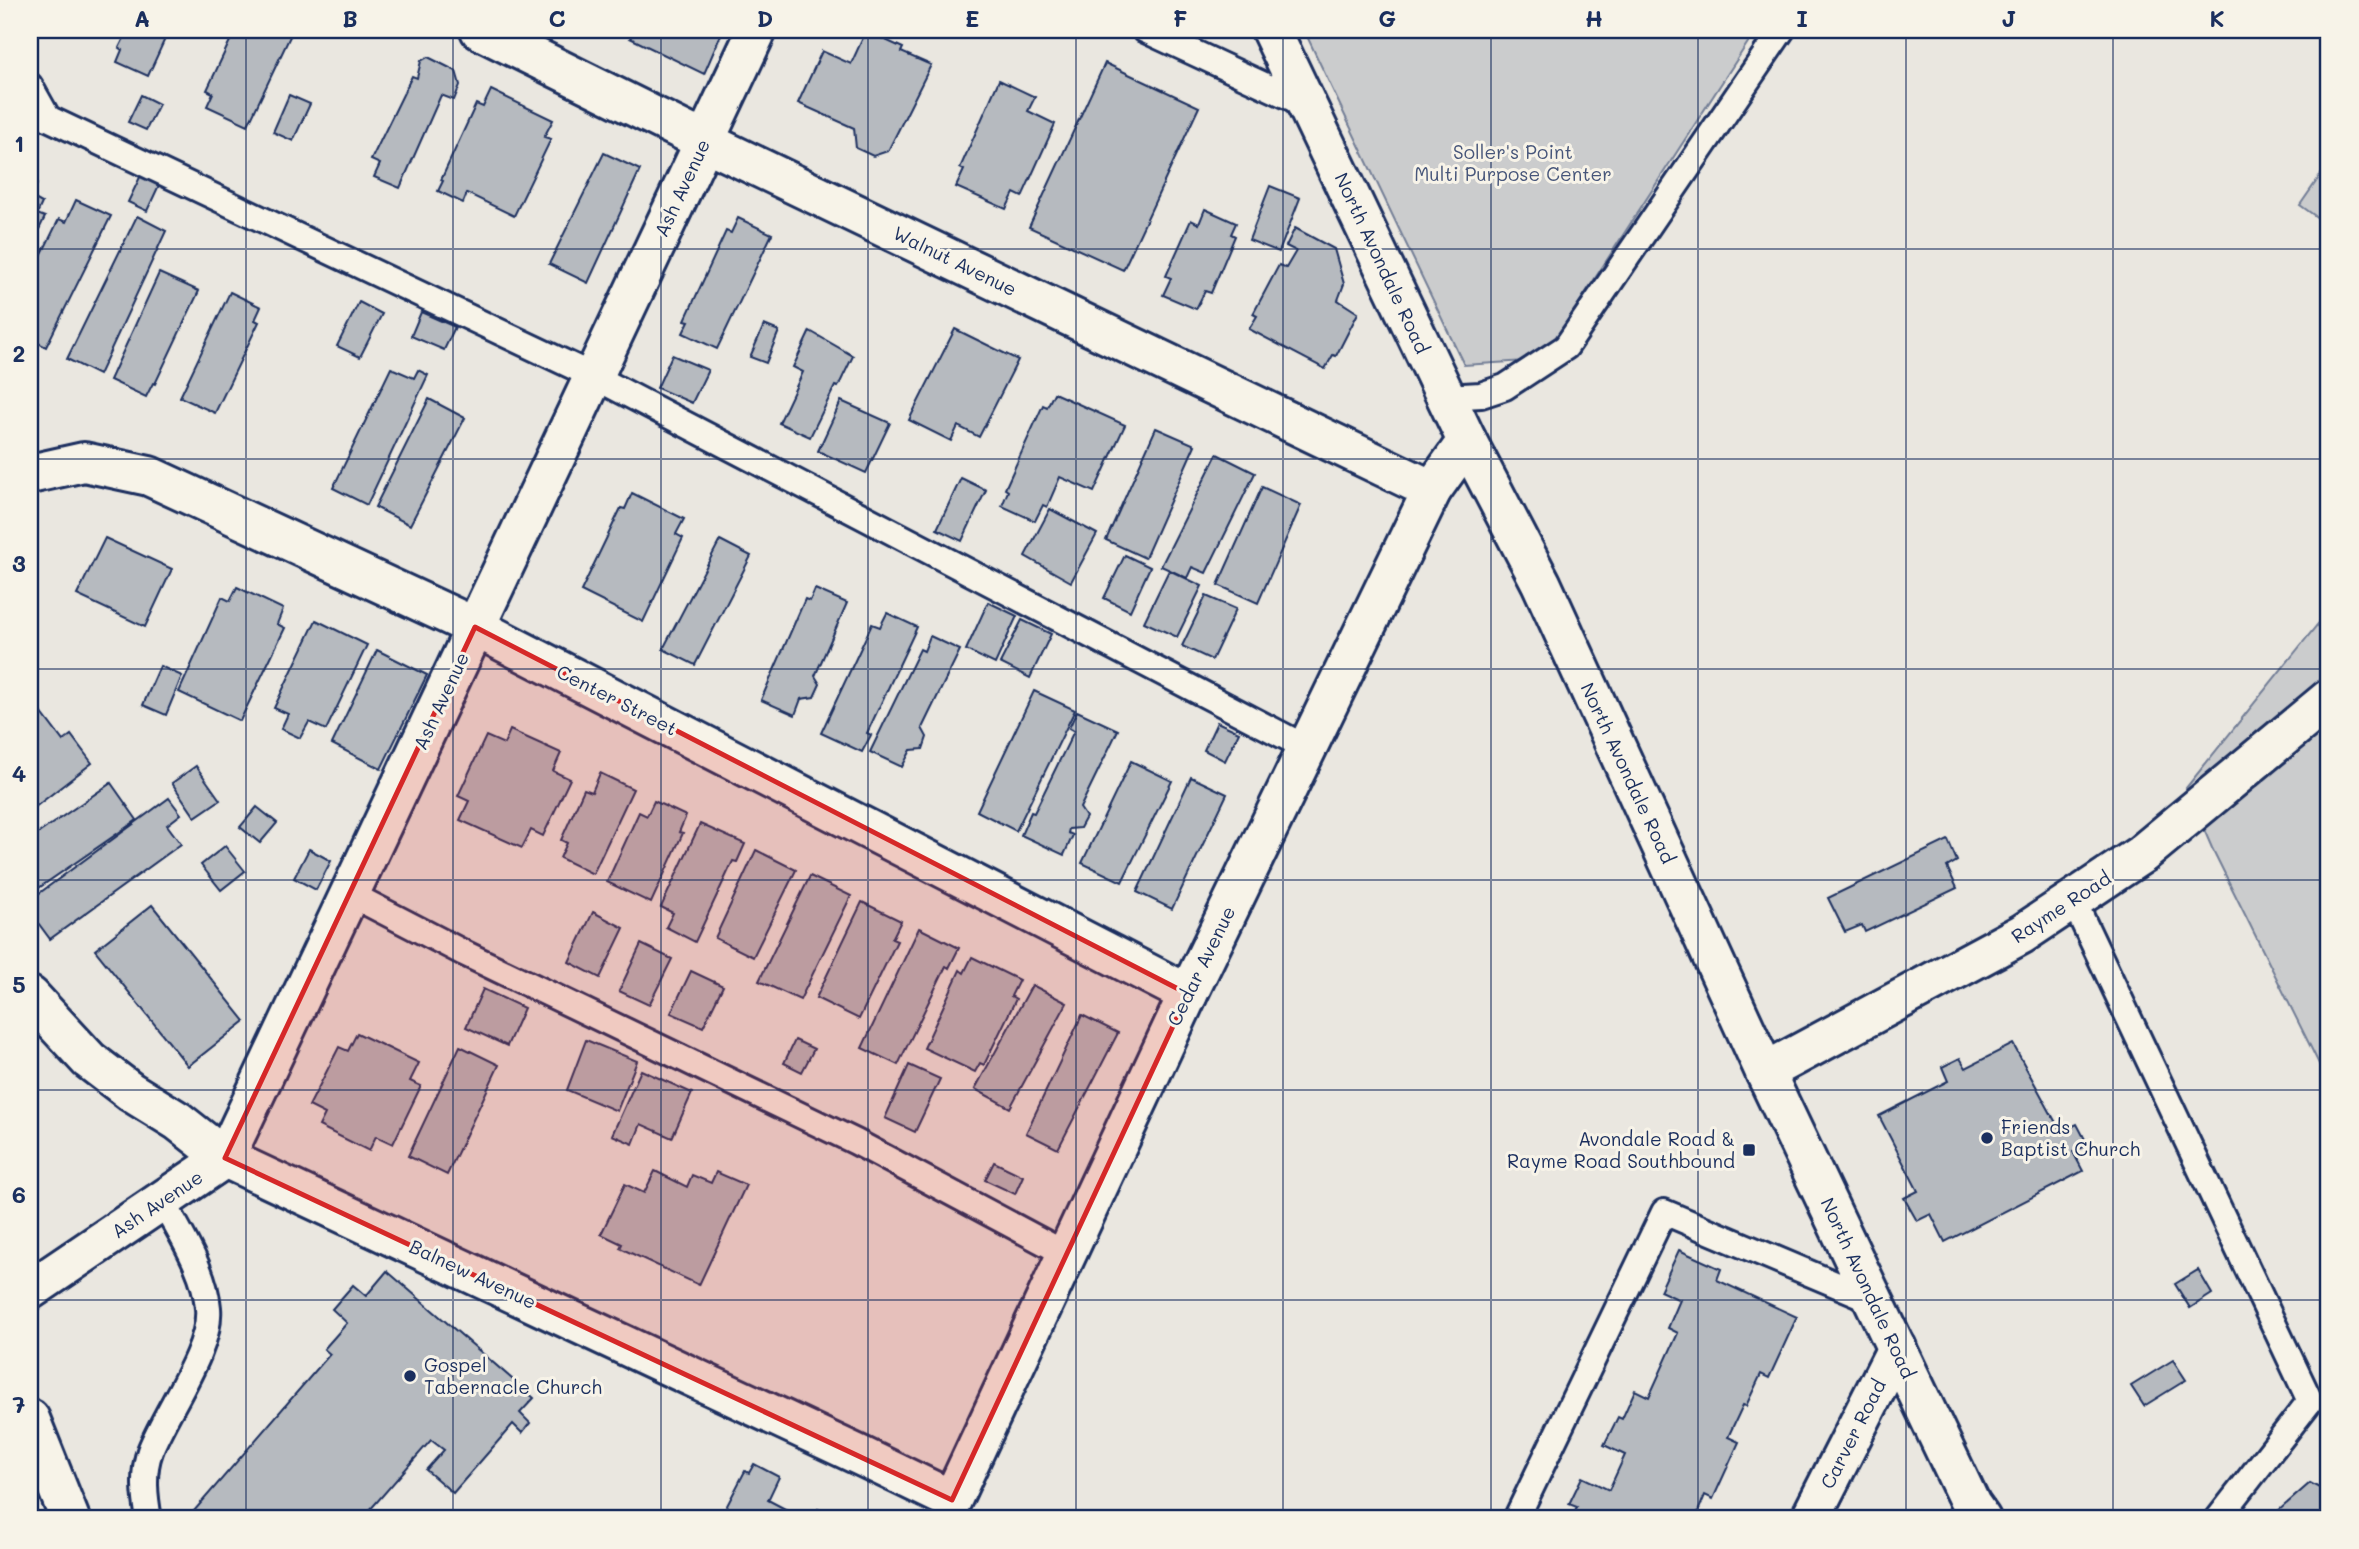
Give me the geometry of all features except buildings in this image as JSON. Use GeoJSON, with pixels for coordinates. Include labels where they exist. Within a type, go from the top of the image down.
{"type":"FeatureCollection","features":[{"type":"Feature","properties":{"kind":"street","name":"Walnut Avenue"},"geometry":{"type":"LineString","coordinates":[[480,30],[704,141],[1432,490]]}},
{"type":"Feature","properties":{"kind":"street","name":"Ash Avenue"},"geometry":{"type":"LineString","coordinates":[[30,1290],[225,1158],[757,30]]}},
{"type":"Feature","properties":{"kind":"street","name":"North Avondale Road"},"geometry":{"type":"LineString","coordinates":[[1271,30],[1445,397],[1541,583],[1765,1072],[1896,1348],[1981,1519]]}},
{"type":"Feature","properties":{"kind":"street","name":"Cedar Avenue"},"geometry":{"type":"LineString","coordinates":[[952,1500],[1188,994],[1432,490],[1467,441]]}},
{"type":"Feature","properties":{"kind":"street","name":"Center Street"},"geometry":{"type":"LineString","coordinates":[[30,474],[84,462],[149,476],[475,627],[1188,994]]}},
{"type":"Feature","properties":{"kind":"street","name":"Rayme Road"},"geometry":{"type":"LineString","coordinates":[[1765,1072],[2022,934],[2142,854],[2329,699]]}},
{"type":"Feature","properties":{"kind":"street","name":"Balnew Avenue"},"geometry":{"type":"LineString","coordinates":[[30,996],[89,1060],[131,1092],[178,1121],[225,1158],[952,1500]]}},
{"type":"Feature","properties":{"kind":"street","name":"Carver Road"},"geometry":{"type":"LineString","coordinates":[[1810,1519],[1896,1348]]}},
{"type":"Feature","properties":{"kind":"street"},"geometry":{"type":"LineString","coordinates":[[30,1419],[70,1519]]}},
{"type":"Feature","properties":{"kind":"lane"},"geometry":{"type":"LineString","coordinates":[[1145,30],[1307,105]]}},
{"type":"Feature","properties":{"kind":"lane"},"geometry":{"type":"LineString","coordinates":[[1445,397],[1481,395],[1505,387],[1566,346],[1782,30]]}},
{"type":"Feature","properties":{"kind":"lane"},"geometry":{"type":"LineString","coordinates":[[30,86],[48,117],[593,376],[1307,748]]}},
{"type":"Feature","properties":{"kind":"lane"},"geometry":{"type":"LineString","coordinates":[[350,894],[464,953],[856,1142],[1066,1254]]}},
{"type":"Feature","properties":{"kind":"lane"},"geometry":{"type":"LineString","coordinates":[[2073,900],[2310,1401],[2218,1519]]}},
{"type":"Feature","properties":{"kind":"lane"},"geometry":{"type":"LineString","coordinates":[[149,1519],[144,1489],[149,1452],[201,1348],[209,1310],[201,1275],[163,1201]]}},
{"type":"Feature","properties":{"kind":"lane"},"geometry":{"type":"LineString","coordinates":[[1516,1519],[1664,1212],[1873,1300]]}},
{"type":"Feature","properties":{"kind":"highlighted area"},"geometry":{"type":"Polygon","coordinates":[[[475,627],[1188,994],[952,1500],[225,1158],[475,627]]]}},
{"type":"Feature","properties":{"kind":"green space","name":"Soller's Point Multi Purpose Center"},"geometry":{"type":"Polygon","coordinates":[[[1304,30],[1756,30],[1542,360],[1464,365],[1304,30]]]}},
{"type":"Feature","properties":{"kind":"green space"},"geometry":{"type":"Polygon","coordinates":[[[2329,163],[2329,226],[2300,205],[2329,163]]]}},
{"type":"Feature","properties":{"kind":"green space"},"geometry":{"type":"Polygon","coordinates":[[[2329,610],[2329,1084],[2212,848],[2186,788],[2329,610]]]}},
{"type":"Feature","properties":{"kind":"place","name":"Friends Baptist Church"},"geometry":{"type":"Point","coordinates":[1987,1138]}},
{"type":"Feature","properties":{"kind":"place","name":"Avondale Road & Rayme Road Southbound"},"geometry":{"type":"Point","coordinates":[1749,1150]}},
{"type":"Feature","properties":{"kind":"place","name":"Gospel Tabernacle Church"},"geometry":{"type":"Point","coordinates":[410,1376]}}]}
